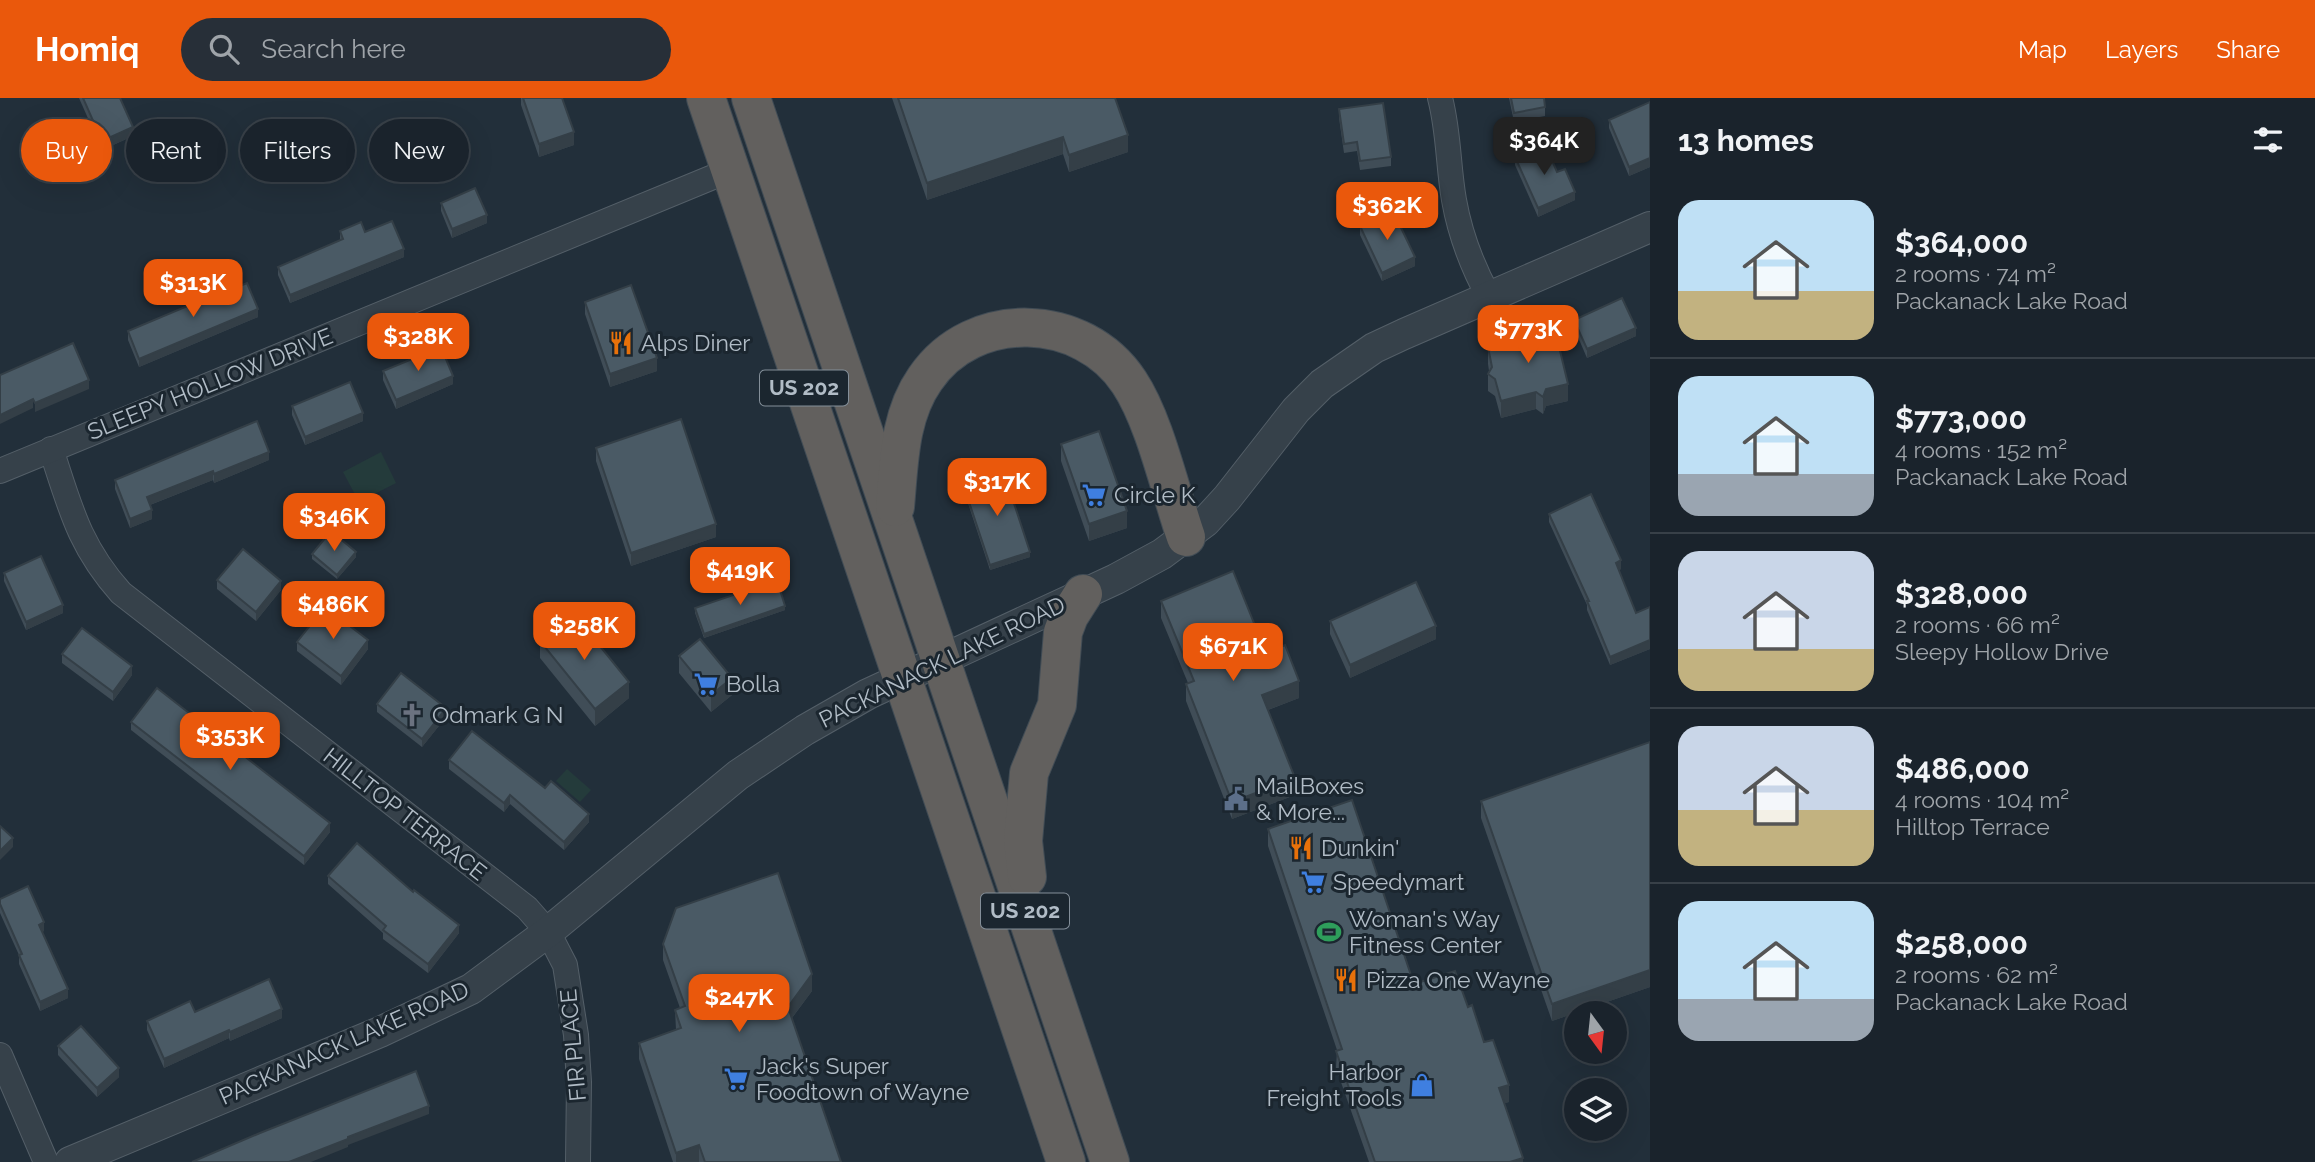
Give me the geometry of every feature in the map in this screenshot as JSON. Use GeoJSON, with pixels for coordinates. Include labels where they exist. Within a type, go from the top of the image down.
{"type":"FeatureCollection","features":[{"type":"Feature","properties":{"kind":"highway","name":"US 202"},"geometry":{"type":"LineString","coordinates":[[706,98],[1066,1162]]}},
{"type":"Feature","properties":{"kind":"highway","name":"US 202"},"geometry":{"type":"LineString","coordinates":[[751,98],[1110,1162]]}},
{"type":"Feature","properties":{"kind":"highway"},"geometry":{"type":"LineString","coordinates":[[894,519],[902,430],[925,378],[937,364],[966,342],[984,334],[1003,329],[1041,327],[1055,329],[1091,345],[1106,355],[1129,382],[1147,417],[1186,537]]}},
{"type":"Feature","properties":{"kind":"highway"},"geometry":{"type":"LineString","coordinates":[[1033,935],[1023,841],[1029,773],[1057,705],[1063,632],[1069,616],[1083,594]]}},
{"type":"Feature","properties":{"kind":"street"},"geometry":{"type":"LineString","coordinates":[[1440,98],[1445,117],[1454,200],[1465,245],[1489,297]]}},
{"type":"Feature","properties":{"kind":"street","name":"SLEEPY HOLLOW DRIVE"},"geometry":{"type":"LineString","coordinates":[[0,471],[730,170]]}},
{"type":"Feature","properties":{"kind":"street","name":"PACKANACK LAKE ROAD"},"geometry":{"type":"LineString","coordinates":[[70,1162],[380,1032],[471,989],[548,932],[738,775],[772,751],[836,711],[1137,568],[1186,537],[1205,522],[1227,498],[1296,410],[1322,384],[1374,348],[1650,227]]}},
{"type":"Feature","properties":{"kind":"street","name":"HILLTOP TERRACE"},"geometry":{"type":"LineString","coordinates":[[51,449],[86,547],[102,572],[121,593],[527,908],[548,932]]}},
{"type":"Feature","properties":{"kind":"street","name":"FIR PLACE"},"geometry":{"type":"LineString","coordinates":[[548,932],[565,965],[576,1035],[579,1082],[578,1162]]}},
{"type":"Feature","properties":{"kind":"street"},"geometry":{"type":"LineString","coordinates":[[0,1055],[46,1162]]}},
{"type":"Feature","properties":{"kind":"green space"},"geometry":{"type":"Polygon","coordinates":[[[381,452],[396,483],[359,502],[343,472],[381,452]]]}},
{"type":"Feature","properties":{"kind":"green space"},"geometry":{"type":"Polygon","coordinates":[[[567,769],[591,790],[580,802],[556,781],[567,769]]]}},
{"type":"Feature","properties":{"kind":"building"},"geometry":{"type":"Polygon","coordinates":[[[83,98],[120,98],[129,119],[126,119],[126,130],[112,136],[112,119],[92,119],[83,98]]]}},
{"type":"Feature","properties":{"kind":"building"},"geometry":{"type":"Polygon","coordinates":[[[523,98],[562,98],[574,132],[539,144],[523,98]]]}},
{"type":"Feature","properties":{"kind":"building"},"geometry":{"type":"Polygon","coordinates":[[[898,98],[1115,98],[1128,135],[1069,155],[1063,137],[927,183],[898,98]]]}},
{"type":"Feature","properties":{"kind":"building"},"geometry":{"type":"Polygon","coordinates":[[[1511,98],[1544,98],[1545,107],[1514,113],[1511,98]]]}},
{"type":"Feature","properties":{"kind":"building"},"geometry":{"type":"Polygon","coordinates":[[[1650,102],[1650,158],[1629,167],[1609,120],[1650,102]]]}},
{"type":"Feature","properties":{"kind":"building"},"geometry":{"type":"Polygon","coordinates":[[[1383,103],[1391,157],[1360,161],[1357,142],[1344,144],[1339,109],[1383,103]]]}},
{"type":"Feature","properties":{"kind":"building"},"geometry":{"type":"Polygon","coordinates":[[[1545,144],[1557,172],[1565,169],[1575,192],[1538,208],[1515,157],[1545,144]]]}},
{"type":"Feature","properties":{"kind":"building"},"geometry":{"type":"Polygon","coordinates":[[[475,188],[487,215],[452,229],[441,203],[475,188]]]}},
{"type":"Feature","properties":{"kind":"building"},"geometry":{"type":"Polygon","coordinates":[[[1393,211],[1415,257],[1382,273],[1360,226],[1393,211]]]}},
{"type":"Feature","properties":{"kind":"building"},"geometry":{"type":"Polygon","coordinates":[[[392,221],[404,249],[290,295],[278,267],[343,239],[340,231],[361,222],[365,232],[392,221]]]}},
{"type":"Feature","properties":{"kind":"building"},"geometry":{"type":"Polygon","coordinates":[[[247,283],[258,309],[139,359],[128,331],[190,305],[186,295],[208,285],[213,297],[247,283]]]}},
{"type":"Feature","properties":{"kind":"building","name":"Alps Diner"},"geometry":{"type":"Polygon","coordinates":[[[631,285],[657,358],[610,374],[585,302],[631,285]]]}},
{"type":"Feature","properties":{"kind":"building"},"geometry":{"type":"Polygon","coordinates":[[[1622,298],[1636,328],[1587,349],[1574,320],[1622,298]]]}},
{"type":"Feature","properties":{"kind":"building"},"geometry":{"type":"Polygon","coordinates":[[[1555,330],[1568,384],[1546,389],[1543,397],[1536,392],[1501,401],[1495,379],[1488,374],[1492,367],[1488,347],[1520,339],[1525,331],[1532,335],[1555,330]]]}},
{"type":"Feature","properties":{"kind":"building"},"geometry":{"type":"Polygon","coordinates":[[[73,343],[89,380],[35,403],[33,399],[0,415],[0,375],[73,343]]]}},
{"type":"Feature","properties":{"kind":"building"},"geometry":{"type":"Polygon","coordinates":[[[441,347],[453,376],[396,400],[383,371],[441,347]]]}},
{"type":"Feature","properties":{"kind":"building"},"geometry":{"type":"Polygon","coordinates":[[[350,382],[363,413],[305,437],[292,406],[350,382]]]}},
{"type":"Feature","properties":{"kind":"building"},"geometry":{"type":"Polygon","coordinates":[[[681,419],[716,524],[631,553],[596,448],[681,419]]]}},
{"type":"Feature","properties":{"kind":"building"},"geometry":{"type":"Polygon","coordinates":[[[257,421],[269,452],[147,497],[152,510],[130,519],[115,480],[257,421]]]}},
{"type":"Feature","properties":{"kind":"building","name":"Circle K"},"geometry":{"type":"Polygon","coordinates":[[[1099,431],[1127,511],[1089,524],[1061,444],[1099,431]]]}},
{"type":"Feature","properties":{"kind":"building"},"geometry":{"type":"Polygon","coordinates":[[[1003,470],[1030,552],[990,565],[963,484],[1003,470]]]}},
{"type":"Feature","properties":{"kind":"building"},"geometry":{"type":"Polygon","coordinates":[[[1591,494],[1621,560],[1616,563],[1636,613],[1650,607],[1650,640],[1610,657],[1589,601],[1549,514],[1591,494]]]}},
{"type":"Feature","properties":{"kind":"building"},"geometry":{"type":"Polygon","coordinates":[[[331,531],[356,552],[337,575],[312,554],[331,531]]]}},
{"type":"Feature","properties":{"kind":"building"},"geometry":{"type":"Polygon","coordinates":[[[243,549],[281,581],[256,612],[217,580],[243,549]]]}},
{"type":"Feature","properties":{"kind":"building"},"geometry":{"type":"Polygon","coordinates":[[[41,556],[63,605],[26,622],[4,573],[41,556]]]}},
{"type":"Feature","properties":{"kind":"building"},"geometry":{"type":"Polygon","coordinates":[[[1233,571],[1266,653],[1285,645],[1299,681],[1262,695],[1295,778],[1232,802],[1186,684],[1194,681],[1161,601],[1233,571]]]}},
{"type":"Feature","properties":{"kind":"building"},"geometry":{"type":"Polygon","coordinates":[[[777,580],[785,606],[704,634],[695,608],[777,580]]]}},
{"type":"Feature","properties":{"kind":"building"},"geometry":{"type":"Polygon","coordinates":[[[1416,582],[1436,626],[1350,665],[1330,621],[1416,582]]]}},
{"type":"Feature","properties":{"kind":"building"},"geometry":{"type":"Polygon","coordinates":[[[325,607],[368,640],[341,676],[297,642],[325,607]]]}},
{"type":"Feature","properties":{"kind":"building"},"geometry":{"type":"Polygon","coordinates":[[[574,614],[629,682],[595,709],[540,641],[574,614]]]}},
{"type":"Feature","properties":{"kind":"building"},"geometry":{"type":"Polygon","coordinates":[[[82,628],[132,666],[113,692],[62,654],[82,628]]]}},
{"type":"Feature","properties":{"kind":"building"},"geometry":{"type":"Polygon","coordinates":[[[700,639],[732,678],[711,695],[679,656],[700,639]]]}},
{"type":"Feature","properties":{"kind":"building","name":"Odmark G N"},"geometry":{"type":"Polygon","coordinates":[[[401,673],[446,708],[422,739],[377,704],[401,673]]]}},
{"type":"Feature","properties":{"kind":"building"},"geometry":{"type":"Polygon","coordinates":[[[157,688],[330,823],[304,856],[131,722],[157,688]]]}},
{"type":"Feature","properties":{"kind":"building"},"geometry":{"type":"Polygon","coordinates":[[[472,731],[545,788],[551,781],[589,814],[564,842],[510,795],[504,803],[449,760],[472,731]]]}},
{"type":"Feature","properties":{"kind":"building"},"geometry":{"type":"Polygon","coordinates":[[[1650,742],[1650,970],[1552,1004],[1481,801],[1650,742]]]}},
{"type":"Feature","properties":{"kind":"building"},"geometry":{"type":"Polygon","coordinates":[[[1352,800],[1414,984],[1455,971],[1468,1007],[1472,1005],[1484,1042],[1493,1040],[1509,1085],[1499,1088],[1523,1158],[1510,1162],[1375,1162],[1336,1051],[1342,1049],[1268,829],[1352,800]]]}},
{"type":"Feature","properties":{"kind":"building"},"geometry":{"type":"Polygon","coordinates":[[[0,826],[13,838],[0,851],[0,826]]]}},
{"type":"Feature","properties":{"kind":"building"},"geometry":{"type":"Polygon","coordinates":[[[357,843],[413,892],[414,890],[459,925],[428,964],[383,930],[386,926],[328,876],[357,843]]]}},
{"type":"Feature","properties":{"kind":"building"},"geometry":{"type":"Polygon","coordinates":[[[778,873],[812,974],[788,1007],[841,1162],[705,1162],[699,1145],[676,1153],[639,1043],[681,1028],[675,1010],[685,1006],[663,944],[676,908],[778,873]]]}},
{"type":"Feature","properties":{"kind":"building"},"geometry":{"type":"Polygon","coordinates":[[[28,886],[44,922],[39,925],[68,989],[40,1002],[0,904],[0,899],[28,886]]]}},
{"type":"Feature","properties":{"kind":"building"},"geometry":{"type":"Polygon","coordinates":[[[269,979],[282,1009],[164,1059],[147,1021],[190,1001],[195,1012],[269,979]]]}},
{"type":"Feature","properties":{"kind":"building"},"geometry":{"type":"Polygon","coordinates":[[[81,1026],[119,1068],[97,1088],[58,1046],[81,1026]]]}},
{"type":"Feature","properties":{"kind":"building"},"geometry":{"type":"Polygon","coordinates":[[[416,1071],[429,1106],[348,1139],[289,1162],[192,1162],[260,1133],[416,1071]]]}},
{"type":"Feature","properties":{"kind":"place","name":"Alps Diner"},"geometry":{"type":"Point","coordinates":[621,343]}},
{"type":"Feature","properties":{"kind":"place","name":"Circle K"},"geometry":{"type":"Point","coordinates":[1094,495]}},
{"type":"Feature","properties":{"kind":"place","name":"Bolla"},"geometry":{"type":"Point","coordinates":[706,684]}},
{"type":"Feature","properties":{"kind":"place","name":"Odmark G N"},"geometry":{"type":"Point","coordinates":[412,715]}},
{"type":"Feature","properties":{"kind":"place","name":"MailBoxes & More..."},"geometry":{"type":"Point","coordinates":[1236,799]}},
{"type":"Feature","properties":{"kind":"place","name":"Dunkin'"},"geometry":{"type":"Point","coordinates":[1301,848]}},
{"type":"Feature","properties":{"kind":"place","name":"Speedymart"},"geometry":{"type":"Point","coordinates":[1313,882]}},
{"type":"Feature","properties":{"kind":"place","name":"Woman's Way Fitness Center"},"geometry":{"type":"Point","coordinates":[1329,932]}},
{"type":"Feature","properties":{"kind":"place","name":"Pizza One Wayne"},"geometry":{"type":"Point","coordinates":[1346,980]}},
{"type":"Feature","properties":{"kind":"place","name":"Jack's Super Foodtown of Wayne"},"geometry":{"type":"Point","coordinates":[736,1079]}},
{"type":"Feature","properties":{"kind":"place","name":"Harbor Freight Tools"},"geometry":{"type":"Point","coordinates":[1422,1085]}}]}
